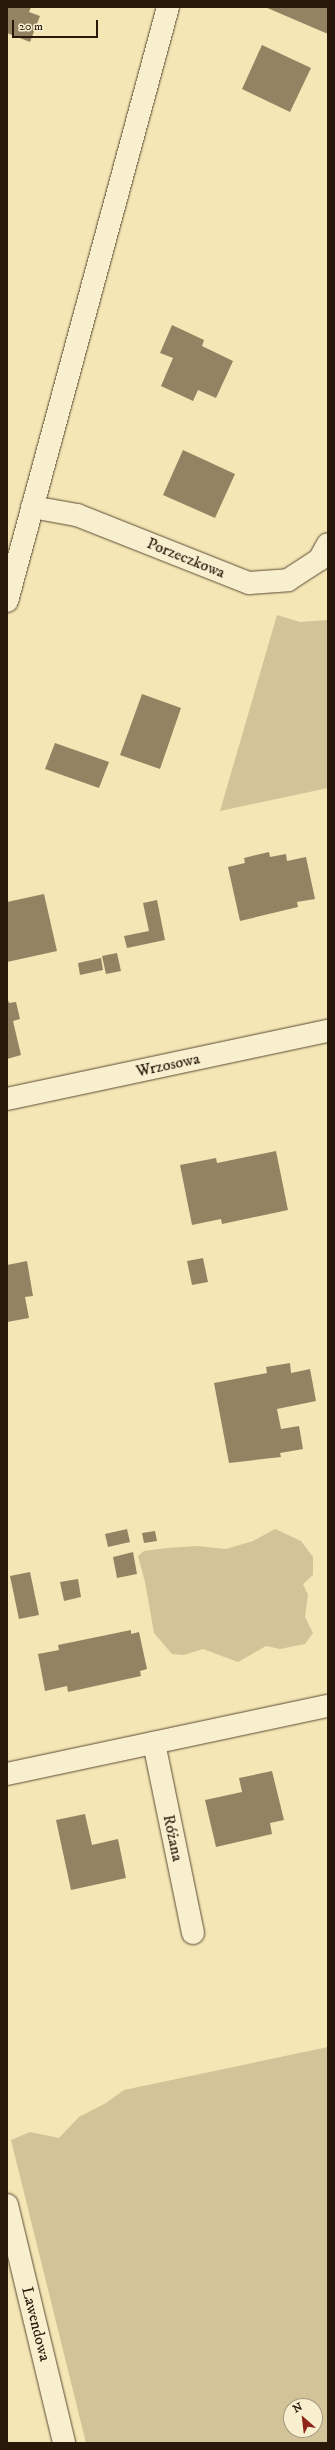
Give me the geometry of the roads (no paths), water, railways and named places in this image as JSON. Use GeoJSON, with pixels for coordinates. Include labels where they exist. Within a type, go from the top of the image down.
{"type":"FeatureCollection","features":[{"type":"Feature","properties":{"kind":"street"},"geometry":{"type":"LineString","coordinates":[[7,601],[12,566],[32,507],[168,7]]}},
{"type":"Feature","properties":{"kind":"street","name":"Porzeczkowa"},"geometry":{"type":"LineString","coordinates":[[32,507],[77,515],[249,582],[288,580],[320,560],[328,544]]}},
{"type":"Feature","properties":{"kind":"street","name":"Wrzosowa"},"geometry":{"type":"LineString","coordinates":[[7,1099],[328,1031]]}},
{"type":"Feature","properties":{"kind":"street"},"geometry":{"type":"LineString","coordinates":[[7,1774],[328,1706]]}},
{"type":"Feature","properties":{"kind":"street","name":"Różana"},"geometry":{"type":"LineString","coordinates":[[154,1743],[193,1933]]}},
{"type":"Feature","properties":{"kind":"street","name":"Lawendowa"},"geometry":{"type":"LineString","coordinates":[[7,2205],[64,2443]]}}]}
